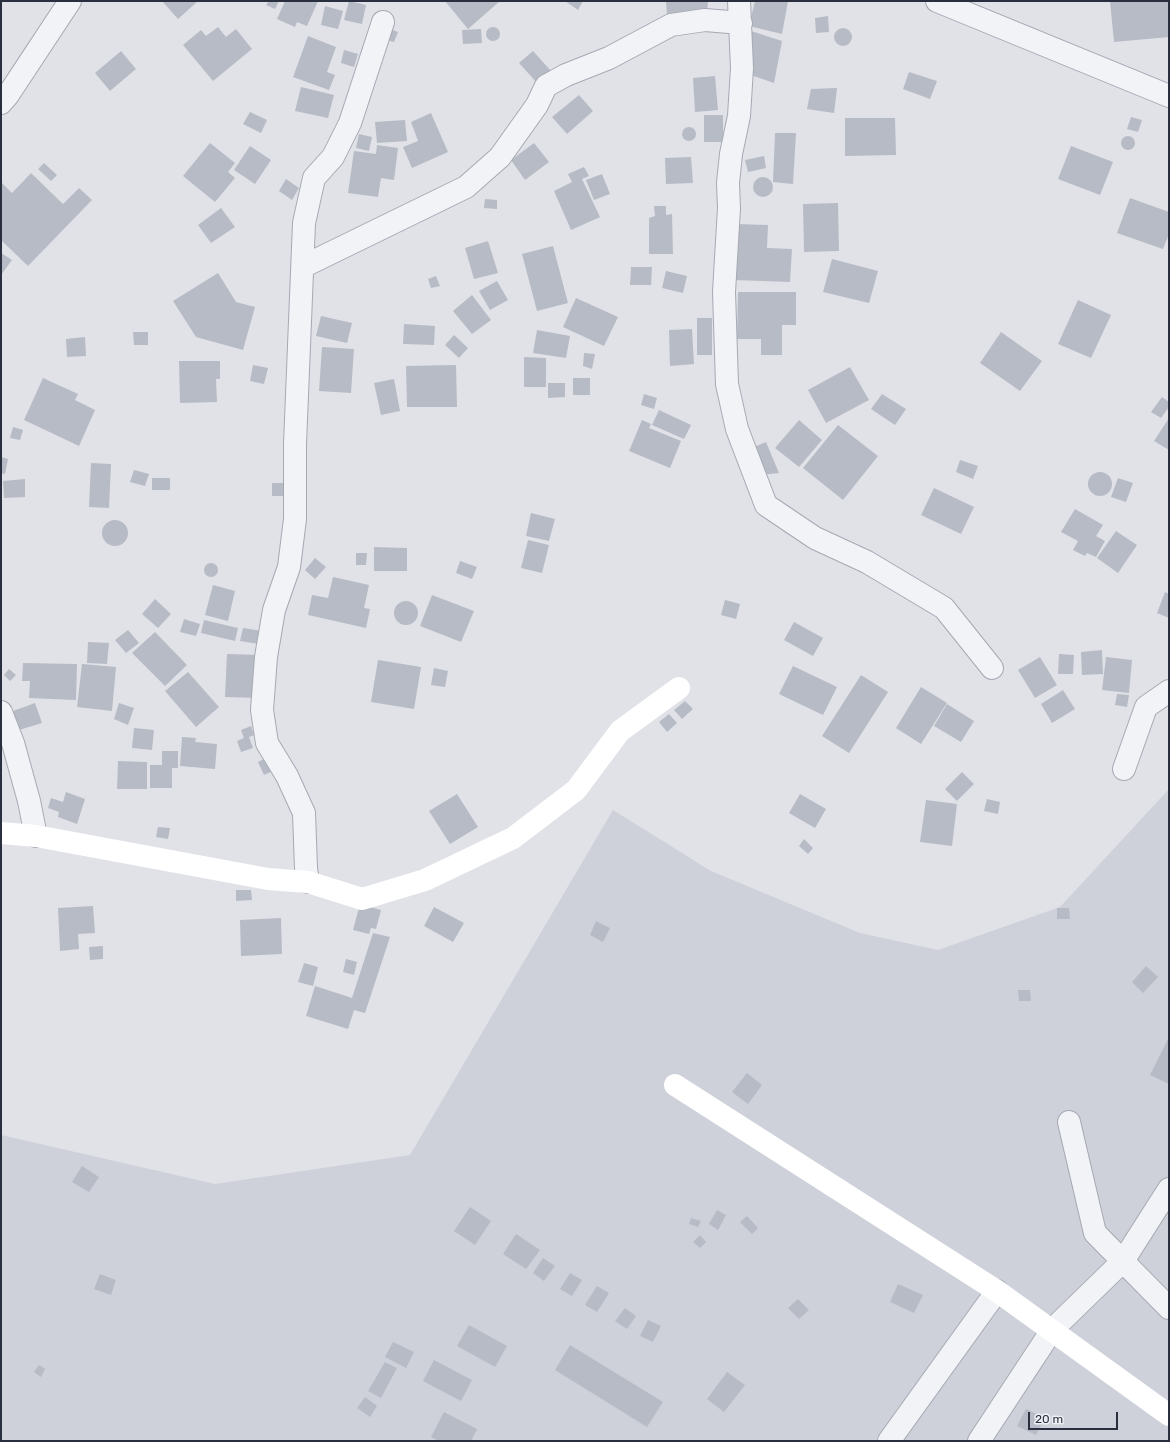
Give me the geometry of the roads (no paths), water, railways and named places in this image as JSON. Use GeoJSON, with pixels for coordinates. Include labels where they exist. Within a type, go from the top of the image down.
{"type":"FeatureCollection","features":[{"type":"Feature","properties":{"kind":"street"},"geometry":{"type":"LineString","coordinates":[[1,103],[8,95],[70,1]]}},
{"type":"Feature","properties":{"kind":"street"},"geometry":{"type":"LineString","coordinates":[[739,1],[742,68],[739,116],[731,154],[728,183],[729,208],[725,278],[724,341],[727,384],[736,429],[766,505],[815,538],[867,562],[944,608],[992,668]]}},
{"type":"Feature","properties":{"kind":"street"},"geometry":{"type":"LineString","coordinates":[[937,1],[1169,96]]}},
{"type":"Feature","properties":{"kind":"street"},"geometry":{"type":"LineString","coordinates":[[304,266],[466,187],[500,157],[537,105],[546,86],[566,75],[610,58],[671,25],[705,20],[741,23]]}},
{"type":"Feature","properties":{"kind":"street"},"geometry":{"type":"LineString","coordinates":[[308,882],[304,813],[287,776],[267,743],[262,710],[266,657],[274,610],[290,567],[295,519],[295,444],[304,266],[304,223],[314,178],[333,157],[350,123],[383,22]]}},
{"type":"Feature","properties":{"kind":"street"},"geometry":{"type":"LineString","coordinates":[[1,833],[36,836],[268,878],[308,882],[362,899],[425,880],[513,838],[576,790],[620,731],[678,688]]}},
{"type":"Feature","properties":{"kind":"street"},"geometry":{"type":"LineString","coordinates":[[1124,770],[1146,708],[1169,691]]}},
{"type":"Feature","properties":{"kind":"street"},"geometry":{"type":"LineString","coordinates":[[1,712],[15,750],[29,801],[36,836]]}},
{"type":"Feature","properties":{"kind":"street"},"geometry":{"type":"LineString","coordinates":[[675,1085],[997,1291],[1169,1415]]}},
{"type":"Feature","properties":{"kind":"street"},"geometry":{"type":"LineString","coordinates":[[1069,1122],[1095,1233],[1169,1308]]}},
{"type":"Feature","properties":{"kind":"street"},"geometry":{"type":"LineString","coordinates":[[979,1441],[1052,1330],[1123,1261],[1169,1190]]}},
{"type":"Feature","properties":{"kind":"street"},"geometry":{"type":"LineString","coordinates":[[889,1441],[997,1291]]}}]}
